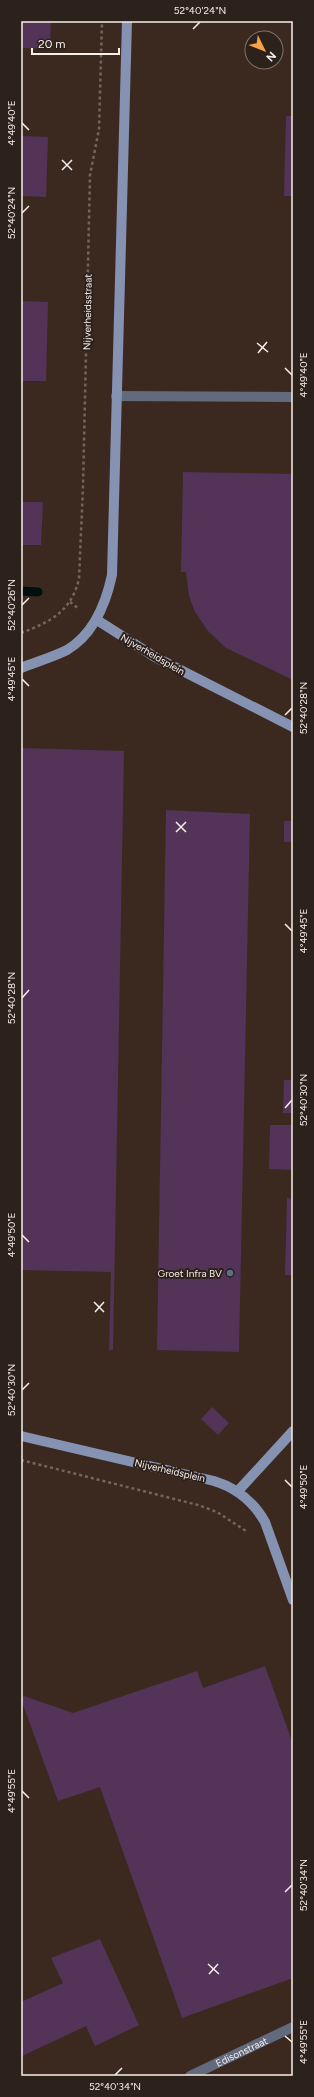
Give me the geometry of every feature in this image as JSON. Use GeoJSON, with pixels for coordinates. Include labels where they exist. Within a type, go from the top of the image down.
{"type":"FeatureCollection","features":[{"type":"Feature","properties":{"kind":"street"},"geometry":{"type":"LineString","coordinates":[[21,668],[67,650],[82,638],[96,620],[108,592],[112,575],[127,21]]}},
{"type":"Feature","properties":{"kind":"street"},"geometry":{"type":"LineString","coordinates":[[116,396],[293,397]]}},
{"type":"Feature","properties":{"kind":"street","name":"Nijverheidsplein"},"geometry":{"type":"LineString","coordinates":[[96,620],[155,657],[293,727]]}},
{"type":"Feature","properties":{"kind":"street"},"geometry":{"type":"LineString","coordinates":[[293,1431],[238,1490],[259,1513],[264,1522],[293,1600]]}},
{"type":"Feature","properties":{"kind":"street","name":"Nijverheidsplein"},"geometry":{"type":"LineString","coordinates":[[21,1436],[214,1481],[238,1490]]}},
{"type":"Feature","properties":{"kind":"street","name":"Edisonstraat"},"geometry":{"type":"LineString","coordinates":[[190,2076],[293,2027]]}},
{"type":"Feature","properties":{"kind":"path","name":"Nijverheidsstraat"},"geometry":{"type":"LineString","coordinates":[[21,633],[48,623],[70,602],[79,579],[83,487],[90,176],[99,129],[102,21]]}},
{"type":"Feature","properties":{"kind":"path"},"geometry":{"type":"LineString","coordinates":[[21,1460],[184,1501],[217,1512]]}},
{"type":"Feature","properties":{"kind":"shaded area"},"geometry":{"type":"Polygon","coordinates":[[[21,21],[293,21],[293,2076],[21,2076],[21,21]]]}},
{"type":"Feature","properties":{"kind":"building"},"geometry":{"type":"Polygon","coordinates":[[[21,21],[51,21],[50,49],[21,48],[21,21]]]}},
{"type":"Feature","properties":{"kind":"building"},"geometry":{"type":"Polygon","coordinates":[[[286,116],[293,116],[293,196],[284,196],[286,116]]]}},
{"type":"Feature","properties":{"kind":"building"},"geometry":{"type":"Polygon","coordinates":[[[21,136],[48,137],[46,197],[21,196],[21,136]]]}},
{"type":"Feature","properties":{"kind":"building"},"geometry":{"type":"Polygon","coordinates":[[[21,301],[48,302],[46,381],[21,381],[21,301]]]}},
{"type":"Feature","properties":{"kind":"building"},"geometry":{"type":"Polygon","coordinates":[[[183,472],[293,474],[293,680],[226,648],[208,631],[195,612],[189,596],[186,572],[181,572],[183,472]]]}},
{"type":"Feature","properties":{"kind":"building"},"geometry":{"type":"Polygon","coordinates":[[[21,502],[43,502],[41,545],[21,545],[21,502]]]}},
{"type":"Feature","properties":{"kind":"building"},"geometry":{"type":"Polygon","coordinates":[[[21,748],[124,751],[113,1350],[109,1350],[111,1272],[21,1270],[21,748]]]}},
{"type":"Feature","properties":{"kind":"building"},"geometry":{"type":"Polygon","coordinates":[[[166,810],[250,814],[239,1352],[157,1350],[166,810]]]}},
{"type":"Feature","properties":{"kind":"building"},"geometry":{"type":"Polygon","coordinates":[[[284,821],[293,821],[293,842],[284,842],[284,821]]]}},
{"type":"Feature","properties":{"kind":"building"},"geometry":{"type":"Polygon","coordinates":[[[284,1080],[293,1080],[293,1113],[283,1113],[284,1080]]]}},
{"type":"Feature","properties":{"kind":"building"},"geometry":{"type":"Polygon","coordinates":[[[270,1125],[293,1125],[293,1170],[269,1169],[270,1125]]]}},
{"type":"Feature","properties":{"kind":"building"},"geometry":{"type":"Polygon","coordinates":[[[287,1198],[293,1199],[293,1275],[285,1275],[287,1198]]]}},
{"type":"Feature","properties":{"kind":"building"},"geometry":{"type":"Polygon","coordinates":[[[212,1407],[229,1423],[218,1435],[201,1419],[212,1407]]]}},
{"type":"Feature","properties":{"kind":"building"},"geometry":{"type":"Polygon","coordinates":[[[265,1666],[293,1744],[293,1978],[182,2018],[100,1787],[58,1801],[21,1699],[24,1696],[73,1713],[197,1671],[203,1688],[265,1666]]]}},
{"type":"Feature","properties":{"kind":"building"},"geometry":{"type":"Polygon","coordinates":[[[100,1939],[139,2025],[95,2046],[86,2026],[22,2056],[21,2002],[63,1983],[51,1958],[100,1939]]]}},
{"type":"Feature","properties":{"kind":"waterway"},"geometry":{"type":"LineString","coordinates":[[21,591],[38,592]]}},
{"type":"Feature","properties":{"kind":"place","name":"Groet Infra BV"},"geometry":{"type":"Point","coordinates":[230,1273]}}]}
